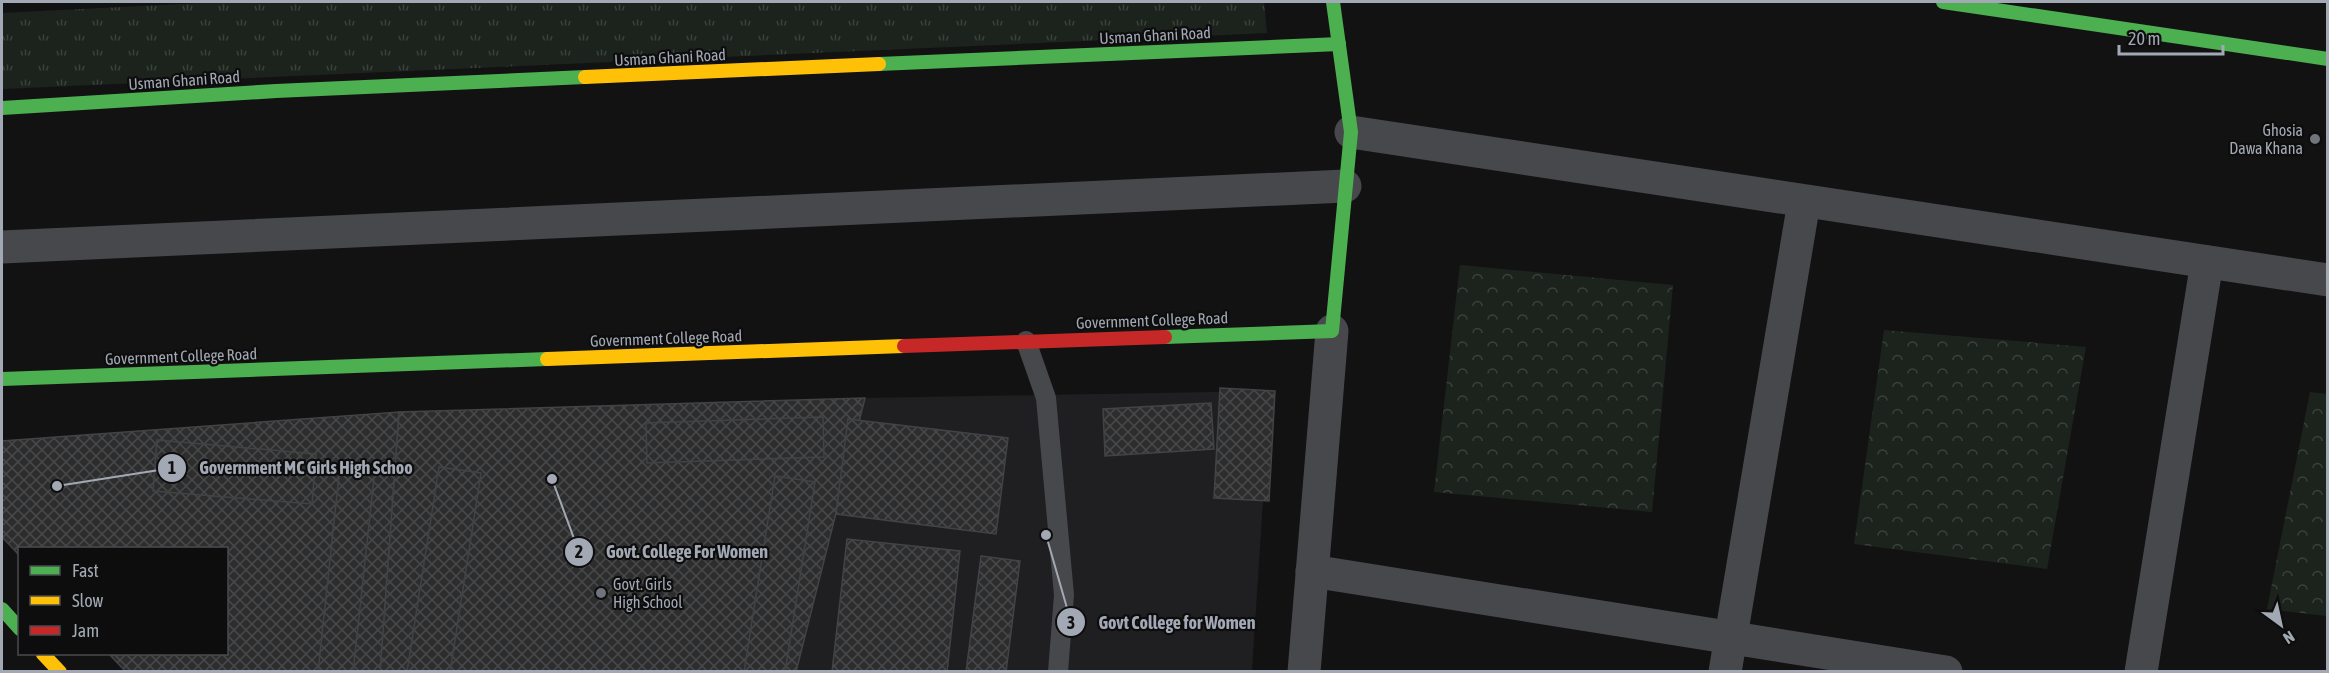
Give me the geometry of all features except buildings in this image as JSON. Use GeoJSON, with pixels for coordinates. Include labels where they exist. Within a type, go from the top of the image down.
{"type":"FeatureCollection","features":[{"type":"Feature","properties":{"kind":"street"},"geometry":{"type":"LineString","coordinates":[[1304,672],[1351,132],[1333,2]]}},
{"type":"Feature","properties":{"kind":"street"},"geometry":{"type":"LineString","coordinates":[[1943,2],[2328,59]]}},
{"type":"Feature","properties":{"kind":"street","name":"Usman Ghani Road"},"geometry":{"type":"LineString","coordinates":[[2,108],[300,90],[1339,44]]}},
{"type":"Feature","properties":{"kind":"street"},"geometry":{"type":"LineString","coordinates":[[1351,132],[2328,280]]}},
{"type":"Feature","properties":{"kind":"street"},"geometry":{"type":"LineString","coordinates":[[2,247],[1345,186]]}},
{"type":"Feature","properties":{"kind":"street"},"geometry":{"type":"LineString","coordinates":[[1725,672],[1804,202]]}},
{"type":"Feature","properties":{"kind":"street"},"geometry":{"type":"LineString","coordinates":[[2141,672],[2207,262]]}},
{"type":"Feature","properties":{"kind":"street","name":"Government College Road"},"geometry":{"type":"LineString","coordinates":[[2,379],[1332,331]]}},
{"type":"Feature","properties":{"kind":"street"},"geometry":{"type":"LineString","coordinates":[[1312,571],[1946,672]]}},
{"type":"Feature","properties":{"kind":"street"},"geometry":{"type":"LineString","coordinates":[[2,609],[18,627]]}},
{"type":"Feature","properties":{"kind":"street"},"geometry":{"type":"LineString","coordinates":[[44,655],[60,672]]}},
{"type":"Feature","properties":{"kind":"lane"},"geometry":{"type":"LineString","coordinates":[[1026,341],[1046,398],[1064,595],[1058,672]]}},
{"type":"Feature","properties":{"kind":"shaded area"},"geometry":{"type":"Polygon","coordinates":[[[1270,391],[1252,671],[796,672],[865,398],[1270,391]]]}},
{"type":"Feature","properties":{"kind":"green space"},"geometry":{"type":"Polygon","coordinates":[[[223,2],[1264,2],[1267,33],[2,89],[2,13],[223,2]]]}},
{"type":"Feature","properties":{"kind":"green space"},"geometry":{"type":"Polygon","coordinates":[[[1460,265],[1673,285],[1652,512],[1434,492],[1460,265]]]}},
{"type":"Feature","properties":{"kind":"green space"},"geometry":{"type":"Polygon","coordinates":[[[1884,330],[2086,347],[2047,569],[1854,544],[1884,330]]]}},
{"type":"Feature","properties":{"kind":"green space"},"geometry":{"type":"Polygon","coordinates":[[[2310,392],[2327,394],[2327,616],[2267,609],[2310,392]]]}},
{"type":"Feature","properties":{"kind":"traffic: fast"},"geometry":{"type":"LineString","coordinates":[[1165,337],[1332,331],[1351,132],[1333,2]]}},
{"type":"Feature","properties":{"kind":"traffic: fast"},"geometry":{"type":"LineString","coordinates":[[1943,2],[2328,59]]}},
{"type":"Feature","properties":{"kind":"traffic: fast"},"geometry":{"type":"LineString","coordinates":[[879,64],[1339,44]]}},
{"type":"Feature","properties":{"kind":"traffic: fast"},"geometry":{"type":"LineString","coordinates":[[2,108],[276,91],[585,77]]}},
{"type":"Feature","properties":{"kind":"traffic: fast"},"geometry":{"type":"LineString","coordinates":[[2,379],[547,359]]}},
{"type":"Feature","properties":{"kind":"traffic: fast"},"geometry":{"type":"LineString","coordinates":[[2,609],[18,627]]}},
{"type":"Feature","properties":{"kind":"traffic: slow"},"geometry":{"type":"LineString","coordinates":[[585,77],[879,64]]}},
{"type":"Feature","properties":{"kind":"traffic: slow"},"geometry":{"type":"LineString","coordinates":[[547,359],[904,346]]}},
{"type":"Feature","properties":{"kind":"traffic: slow"},"geometry":{"type":"LineString","coordinates":[[44,655],[60,672]]}},
{"type":"Feature","properties":{"kind":"traffic: jam"},"geometry":{"type":"LineString","coordinates":[[904,346],[1165,337]]}},
{"type":"Feature","properties":{"kind":"place","name":"Ghosia Dawa Khana"},"geometry":{"type":"Point","coordinates":[2315,139]}},
{"type":"Feature","properties":{"kind":"place","name":"Govt. College For Women"},"geometry":{"type":"Point","coordinates":[552,479]}},
{"type":"Feature","properties":{"kind":"place","name":"Government MC Girls High Schoo"},"geometry":{"type":"Point","coordinates":[57,486]}},
{"type":"Feature","properties":{"kind":"place","name":"Govt College for Women"},"geometry":{"type":"Point","coordinates":[1046,535]}},
{"type":"Feature","properties":{"kind":"place","name":"Govt. Girls High School"},"geometry":{"type":"Point","coordinates":[601,593]}}]}
